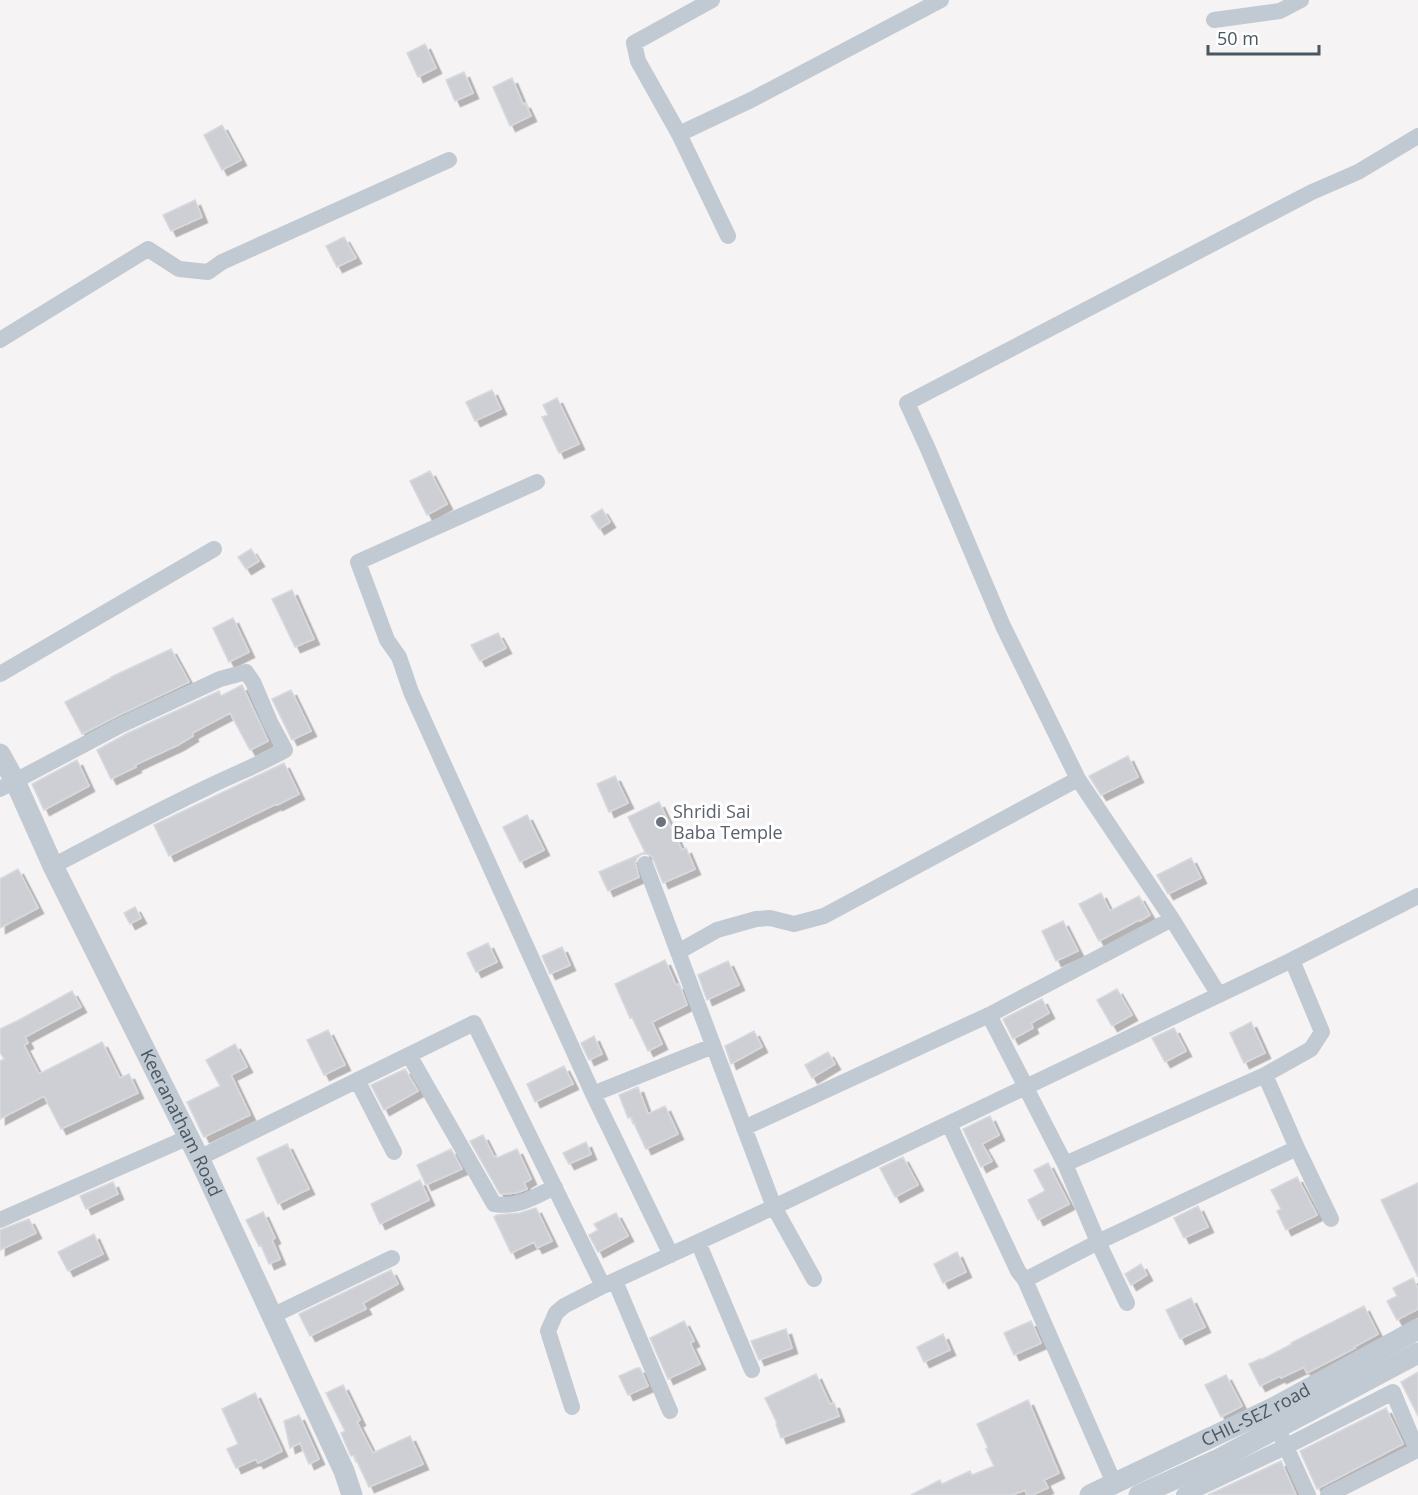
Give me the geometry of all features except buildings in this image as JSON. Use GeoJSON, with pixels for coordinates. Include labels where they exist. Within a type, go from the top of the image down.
{"type":"FeatureCollection","features":[{"type":"Feature","properties":{"kind":"street"},"geometry":{"type":"LineString","coordinates":[[712,0],[634,43],[638,61],[679,134],[728,236]]}},
{"type":"Feature","properties":{"kind":"street"},"geometry":{"type":"LineString","coordinates":[[679,134],[751,100],[941,0]]}},
{"type":"Feature","properties":{"kind":"street"},"geometry":{"type":"LineString","coordinates":[[1214,20],[1280,11],[1301,0]]}},
{"type":"Feature","properties":{"kind":"street"},"geometry":{"type":"LineString","coordinates":[[1219,995],[1172,919],[1078,779],[1003,626],[907,403],[1312,192],[1358,172],[1418,136]]}},
{"type":"Feature","properties":{"kind":"street"},"geometry":{"type":"LineString","coordinates":[[0,340],[148,249],[179,269],[208,272],[222,262],[449,160]]}},
{"type":"Feature","properties":{"kind":"street"},"geometry":{"type":"LineString","coordinates":[[537,482],[358,562],[387,640],[399,657],[411,692],[593,1094],[671,1255]]}},
{"type":"Feature","properties":{"kind":"street"},"geometry":{"type":"LineString","coordinates":[[0,674],[214,549]]}},
{"type":"Feature","properties":{"kind":"street"},"geometry":{"type":"LineString","coordinates":[[8,785],[121,726],[220,680],[246,672],[253,682],[285,750],[268,760],[208,786],[53,866]]}},
{"type":"Feature","properties":{"kind":"street","name":"Keeranatham Road"},"geometry":{"type":"LineString","coordinates":[[0,754],[8,785],[53,866],[199,1158],[344,1471],[352,1495]]}},
{"type":"Feature","properties":{"kind":"street"},"geometry":{"type":"LineString","coordinates":[[678,952],[717,930],[756,919],[770,918],[794,924],[824,916],[1078,779]]}},
{"type":"Feature","properties":{"kind":"street"},"geometry":{"type":"LineString","coordinates":[[645,864],[774,1207],[814,1279]]}},
{"type":"Feature","properties":{"kind":"street"},"geometry":{"type":"LineString","coordinates":[[572,1407],[548,1331],[556,1313],[564,1306],[1292,960],[1418,896]]}},
{"type":"Feature","properties":{"kind":"street"},"geometry":{"type":"LineString","coordinates":[[744,1128],[990,1015],[1172,919]]}},
{"type":"Feature","properties":{"kind":"street"},"geometry":{"type":"LineString","coordinates":[[1065,1164],[1265,1075],[1311,1049],[1322,1032],[1292,960]]}},
{"type":"Feature","properties":{"kind":"street"},"geometry":{"type":"LineString","coordinates":[[990,1015],[1065,1164],[1098,1242],[1127,1302]]}},
{"type":"Feature","properties":{"kind":"street"},"geometry":{"type":"LineString","coordinates":[[199,1158],[474,1023],[555,1187],[609,1283],[670,1411]]}},
{"type":"Feature","properties":{"kind":"street"},"geometry":{"type":"LineString","coordinates":[[593,1094],[713,1046]]}},
{"type":"Feature","properties":{"kind":"street"},"geometry":{"type":"LineString","coordinates":[[409,1055],[494,1204],[516,1205],[555,1187]]}},
{"type":"Feature","properties":{"kind":"street"},"geometry":{"type":"LineString","coordinates":[[1265,1075],[1331,1219]]}},
{"type":"Feature","properties":{"kind":"street"},"geometry":{"type":"LineString","coordinates":[[357,1080],[394,1152]]}},
{"type":"Feature","properties":{"kind":"street"},"geometry":{"type":"LineString","coordinates":[[949,1124],[1018,1271],[1025,1280],[1114,1483]]}},
{"type":"Feature","properties":{"kind":"street"},"geometry":{"type":"LineString","coordinates":[[0,1220],[189,1137]]}},
{"type":"Feature","properties":{"kind":"street"},"geometry":{"type":"LineString","coordinates":[[1025,1280],[1098,1242],[1297,1148]]}},
{"type":"Feature","properties":{"kind":"street"},"geometry":{"type":"LineString","coordinates":[[698,1242],[752,1370]]}},
{"type":"Feature","properties":{"kind":"street"},"geometry":{"type":"LineString","coordinates":[[272,1316],[392,1258]]}},
{"type":"Feature","properties":{"kind":"street","name":"CHIL-SEZ road"},"geometry":{"type":"LineString","coordinates":[[1090,1495],[1273,1408],[1418,1329]]}},
{"type":"Feature","properties":{"kind":"street","name":"CHIL-SEZ road"},"geometry":{"type":"LineString","coordinates":[[1139,1495],[1219,1458],[1281,1438],[1418,1353]]}},
{"type":"Feature","properties":{"kind":"street"},"geometry":{"type":"LineString","coordinates":[[1184,1495],[1281,1438],[1393,1392],[1418,1450],[1328,1495]]}},
{"type":"Feature","properties":{"kind":"street"},"geometry":{"type":"LineString","coordinates":[[1281,1438],[1308,1495]]}},
{"type":"Feature","properties":{"kind":"place","name":"Shridi Sai Baba Temple"},"geometry":{"type":"Point","coordinates":[661,822]}}]}
